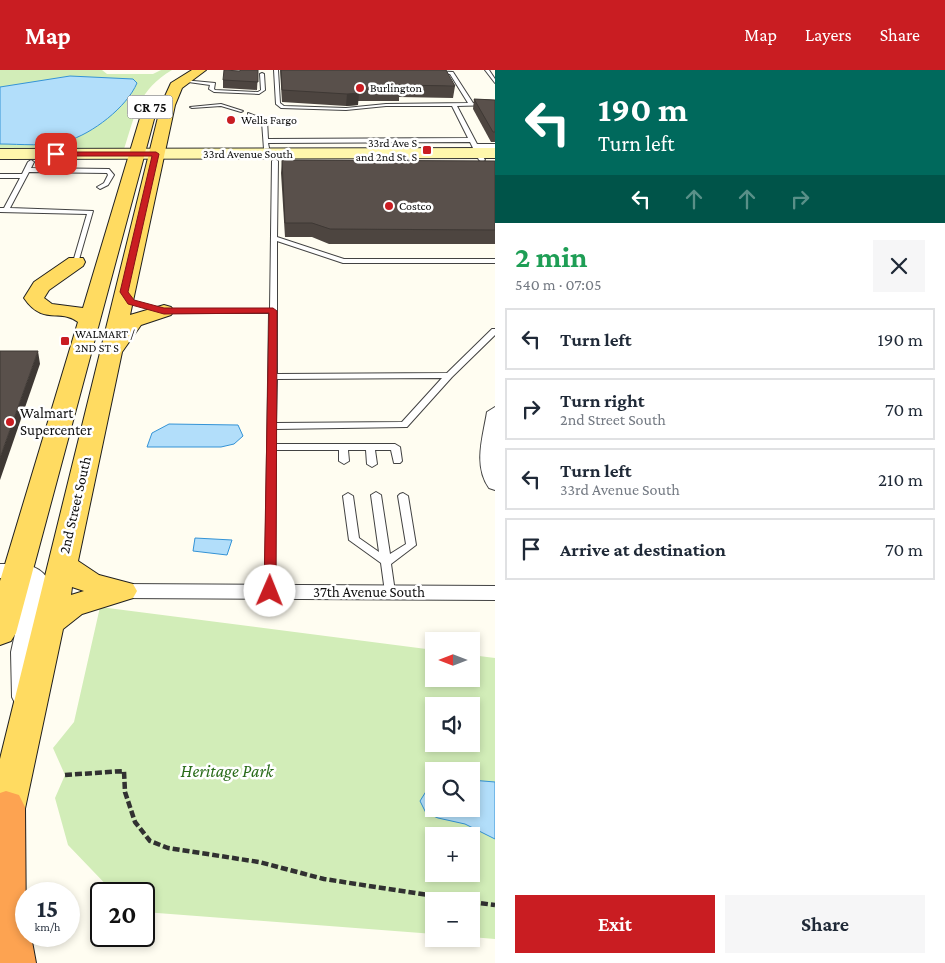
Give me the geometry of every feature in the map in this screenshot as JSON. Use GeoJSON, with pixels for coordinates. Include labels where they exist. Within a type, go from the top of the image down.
{"type":"FeatureCollection","features":[{"type":"Feature","properties":{"kind":"highway"},"geometry":{"type":"LineString","coordinates":[[3,822],[7,923],[15,963]]}},
{"type":"Feature","properties":{"kind":"main road","name":"2nd Street South"},"geometry":{"type":"LineString","coordinates":[[0,633],[9,571],[89,320],[95,295],[145,158],[170,98],[176,86],[187,77]]}},
{"type":"Feature","properties":{"kind":"main road","name":"2nd Street South"},"geometry":{"type":"LineString","coordinates":[[3,822],[124,292],[153,98]]}},
{"type":"Feature","properties":{"kind":"main road","name":"33rd Avenue South"},"geometry":{"type":"LineString","coordinates":[[0,162],[27,169],[145,158],[366,147],[483,152]]}},
{"type":"Feature","properties":{"kind":"main road","name":"33rd Avenue South"},"geometry":{"type":"LineString","coordinates":[[269,152],[483,152]]}},
{"type":"Feature","properties":{"kind":"main road","name":"33rd Avenue South"},"geometry":{"type":"LineString","coordinates":[[0,154],[145,158]]}},
{"type":"Feature","properties":{"kind":"main road"},"geometry":{"type":"LineString","coordinates":[[76,262],[68,278],[50,292],[50,298],[61,302],[78,302],[95,295]]}},
{"type":"Feature","properties":{"kind":"main road"},"geometry":{"type":"LineString","coordinates":[[76,262],[41,286],[34,298],[42,307],[82,313],[89,320]]}},
{"type":"Feature","properties":{"kind":"main road"},"geometry":{"type":"LineString","coordinates":[[124,292],[131,302],[164,311]]}},
{"type":"Feature","properties":{"kind":"main road"},"geometry":{"type":"LineString","coordinates":[[109,357],[134,321],[164,311]]}},
{"type":"Feature","properties":{"kind":"main road"},"geometry":{"type":"LineString","coordinates":[[62,563],[72,574],[86,582],[122,591]]}},
{"type":"Feature","properties":{"kind":"main road"},"geometry":{"type":"LineString","coordinates":[[48,625],[71,606],[122,591]]}},
{"type":"Feature","properties":{"kind":"street"},"geometry":{"type":"LineString","coordinates":[[495,412],[491,461],[495,484]]}},
{"type":"Feature","properties":{"kind":"street"},"geometry":{"type":"LineString","coordinates":[[9,571],[34,574],[37,578],[22,652],[21,685],[26,716]]}},
{"type":"Feature","properties":{"kind":"street","name":"37th Avenue South"},"geometry":{"type":"LineString","coordinates":[[122,591],[495,593]]}},
{"type":"Feature","properties":{"kind":"lane"},"geometry":{"type":"LineString","coordinates":[[282,70],[276,70],[278,104],[284,107],[352,109],[386,105],[495,104]]}},
{"type":"Feature","properties":{"kind":"lane"},"geometry":{"type":"LineString","coordinates":[[412,70],[452,74],[471,104]]}},
{"type":"Feature","properties":{"kind":"lane"},"geometry":{"type":"LineString","coordinates":[[487,70],[495,82]]}},
{"type":"Feature","properties":{"kind":"lane"},"geometry":{"type":"LineString","coordinates":[[187,77],[214,91],[261,93],[263,90],[262,74]]}},
{"type":"Feature","properties":{"kind":"lane"},"geometry":{"type":"LineString","coordinates":[[192,107],[222,105],[241,111]]}},
{"type":"Feature","properties":{"kind":"lane"},"geometry":{"type":"LineString","coordinates":[[454,105],[483,152],[495,146]]}},
{"type":"Feature","properties":{"kind":"lane"},"geometry":{"type":"LineString","coordinates":[[250,114],[264,120],[269,152],[274,238],[270,591]]}},
{"type":"Feature","properties":{"kind":"lane"},"geometry":{"type":"LineString","coordinates":[[27,169],[3,210],[91,212],[76,262]]}},
{"type":"Feature","properties":{"kind":"lane"},"geometry":{"type":"LineString","coordinates":[[0,176],[27,169],[109,171],[108,181],[100,187]]}},
{"type":"Feature","properties":{"kind":"lane"},"geometry":{"type":"LineString","coordinates":[[274,238],[343,261],[495,261]]}},
{"type":"Feature","properties":{"kind":"lane"},"geometry":{"type":"LineString","coordinates":[[164,311],[273,311]]}},
{"type":"Feature","properties":{"kind":"lane"},"geometry":{"type":"LineString","coordinates":[[272,426],[404,425],[450,375],[495,331]]}},
{"type":"Feature","properties":{"kind":"lane"},"geometry":{"type":"LineString","coordinates":[[272,377],[450,375]]}},
{"type":"Feature","properties":{"kind":"lane"},"geometry":{"type":"LineString","coordinates":[[272,447],[395,447],[398,461]]}},
{"type":"Feature","properties":{"kind":"lane"},"geometry":{"type":"LineString","coordinates":[[343,447],[344,461]]}},
{"type":"Feature","properties":{"kind":"lane"},"geometry":{"type":"LineString","coordinates":[[370,447],[372,464]]}},
{"type":"Feature","properties":{"kind":"lane"},"geometry":{"type":"LineString","coordinates":[[376,495],[390,592]]}},
{"type":"Feature","properties":{"kind":"lane"},"geometry":{"type":"LineString","coordinates":[[348,496],[354,540],[386,562]]}},
{"type":"Feature","properties":{"kind":"lane"},"geometry":{"type":"LineString","coordinates":[[386,562],[411,545],[403,496]]}},
{"type":"Feature","properties":{"kind":"path"},"geometry":{"type":"LineString","coordinates":[[65,775],[124,771],[125,792],[135,822],[150,841],[168,848],[259,862],[324,879],[425,895]]}},
{"type":"Feature","properties":{"kind":"path"},"geometry":{"type":"LineString","coordinates":[[480,903],[495,905]]}},
{"type":"Feature","properties":{"kind":"green space"},"geometry":{"type":"Polygon","coordinates":[[[0,70],[102,70],[107,74],[153,74],[161,70],[172,70],[145,94],[135,113],[124,149],[96,151],[0,151],[0,70]]]}},
{"type":"Feature","properties":{"kind":"green space","name":"Heritage Park"},"geometry":{"type":"Polygon","coordinates":[[[100,607],[425,649],[425,688],[480,688],[480,656],[495,658],[495,939],[480,938],[480,892],[425,892],[425,933],[155,913],[155,882],[103,882],[68,845],[55,798],[65,775],[53,748],[74,722],[100,607]]]}},
{"type":"Feature","properties":{"kind":"water"},"geometry":{"type":"Polygon","coordinates":[[[70,76],[133,79],[137,83],[117,110],[97,126],[77,137],[51,144],[0,144],[0,87],[70,76]]]}},
{"type":"Feature","properties":{"kind":"water"},"geometry":{"type":"Polygon","coordinates":[[[169,424],[238,425],[243,436],[234,444],[221,447],[147,447],[152,433],[169,424]]]}},
{"type":"Feature","properties":{"kind":"water"},"geometry":{"type":"Polygon","coordinates":[[[195,538],[232,540],[227,555],[193,551],[195,538]]]}},
{"type":"Feature","properties":{"kind":"water"},"geometry":{"type":"Polygon","coordinates":[[[480,781],[495,782],[495,839],[480,832],[480,827],[471,827],[436,817],[480,817],[480,781]]]}},
{"type":"Feature","properties":{"kind":"water"},"geometry":{"type":"Polygon","coordinates":[[[425,793],[425,811],[420,801],[425,793]]]}},
{"type":"Feature","properties":{"kind":"building"},"geometry":{"type":"Polygon","coordinates":[[[224,70],[258,70],[258,82],[223,80],[224,70]]]}},
{"type":"Feature","properties":{"kind":"building"},"geometry":{"type":"Polygon","coordinates":[[[281,70],[446,70],[455,86],[398,85],[400,89],[358,89],[359,93],[347,94],[282,90],[281,70]]]}},
{"type":"Feature","properties":{"kind":"building"},"geometry":{"type":"Polygon","coordinates":[[[474,99],[495,100],[495,132],[493,132],[474,99]]]}},
{"type":"Feature","properties":{"kind":"building","name":"Costco"},"geometry":{"type":"Polygon","coordinates":[[[282,160],[495,161],[495,230],[330,229],[312,223],[285,223],[282,160]]]}},
{"type":"Feature","properties":{"kind":"building","name":"Walmart Supercenter"},"geometry":{"type":"Polygon","coordinates":[[[0,351],[38,351],[0,458],[0,351]]]}},
{"type":"Feature","properties":{"kind":"place","name":"Burlington"},"geometry":{"type":"Point","coordinates":[360,88]}},
{"type":"Feature","properties":{"kind":"place","name":"Wells Fargo"},"geometry":{"type":"Point","coordinates":[231,120]}},
{"type":"Feature","properties":{"kind":"place","name":"33rd Ave S and 2nd St. S"},"geometry":{"type":"Point","coordinates":[427,150]}},
{"type":"Feature","properties":{"kind":"place","name":"Costco"},"geometry":{"type":"Point","coordinates":[389,206]}},
{"type":"Feature","properties":{"kind":"place","name":"WALMART / 2ND ST S"},"geometry":{"type":"Point","coordinates":[65,341]}},
{"type":"Feature","properties":{"kind":"place","name":"Walmart Supercenter"},"geometry":{"type":"Point","coordinates":[10,422]}},
{"type":"Feature","properties":{"kind":"route"},"geometry":{"type":"LineString","coordinates":[[56,154],[156,154],[124,292],[131,302],[164,311],[273,311],[270,591]]}}]}
